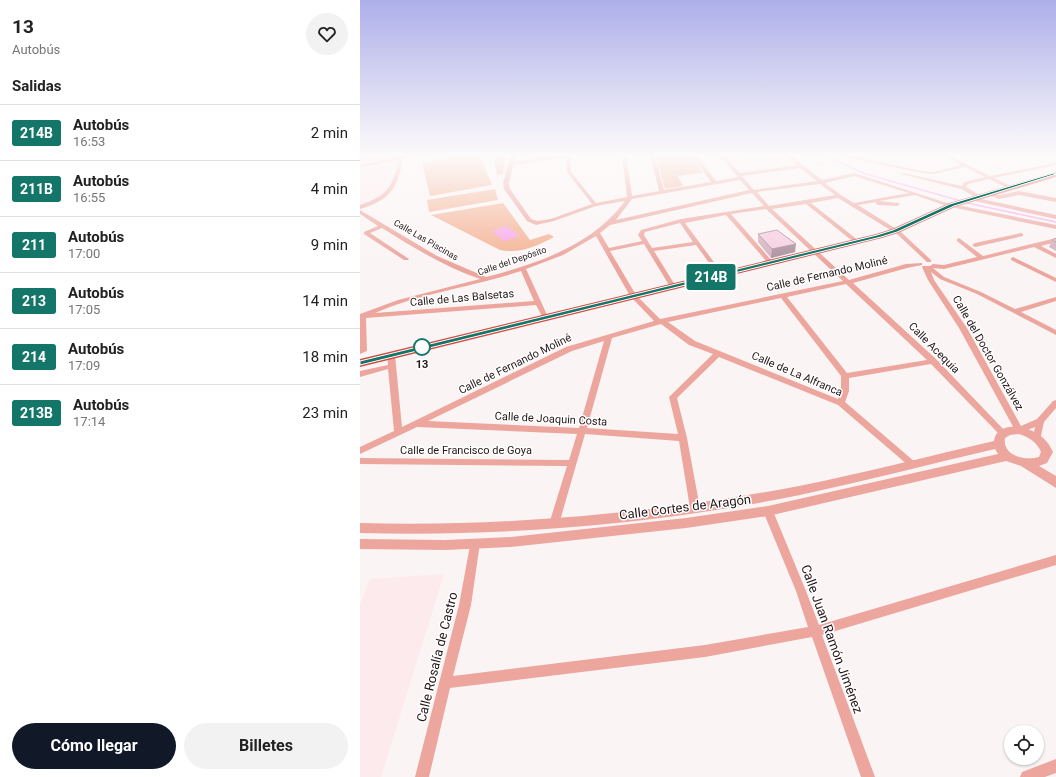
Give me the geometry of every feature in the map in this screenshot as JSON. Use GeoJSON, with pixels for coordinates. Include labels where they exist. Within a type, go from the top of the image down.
{"type":"FeatureCollection","features":[{"type":"Feature","properties":{"kind":"highway"},"geometry":{"type":"LineString","coordinates":[[360,363],[391,361],[545,317],[636,299],[670,287],[720,274],[857,242],[895,231],[954,204],[1002,190]]}},
{"type":"Feature","properties":{"kind":"street"},"geometry":{"type":"LineString","coordinates":[[360,207],[385,195],[388,190]]}},
{"type":"Feature","properties":{"kind":"street"},"geometry":{"type":"LineString","coordinates":[[508,190],[529,220],[536,224],[595,205],[671,190]]}},
{"type":"Feature","properties":{"kind":"street"},"geometry":{"type":"LineString","coordinates":[[583,190],[595,205]]}},
{"type":"Feature","properties":{"kind":"street"},"geometry":{"type":"LineString","coordinates":[[629,190],[630,198]]}},
{"type":"Feature","properties":{"kind":"street"},"geometry":{"type":"LineString","coordinates":[[610,223],[627,218],[765,190]]}},
{"type":"Feature","properties":{"kind":"street","name":"Calle del Doctor Gonzálvez"},"geometry":{"type":"LineString","coordinates":[[832,190],[852,205],[895,231],[927,265],[931,280],[963,328],[1019,430]]}},
{"type":"Feature","properties":{"kind":"street"},"geometry":{"type":"LineString","coordinates":[[910,190],[954,204],[1056,227]]}},
{"type":"Feature","properties":{"kind":"street"},"geometry":{"type":"LineString","coordinates":[[965,190],[972,199],[1056,216]]}},
{"type":"Feature","properties":{"kind":"street","name":"Calle Acequia"},"geometry":{"type":"LineString","coordinates":[[753,192],[767,208],[933,361],[1001,438]]}},
{"type":"Feature","properties":{"kind":"street"},"geometry":{"type":"LineString","coordinates":[[852,205],[916,192]]}},
{"type":"Feature","properties":{"kind":"street"},"geometry":{"type":"LineString","coordinates":[[988,194],[999,197],[1018,193],[1056,200]]}},
{"type":"Feature","properties":{"kind":"street"},"geometry":{"type":"LineString","coordinates":[[670,287],[672,285],[641,234],[643,231],[661,225],[681,221],[839,196]]}},
{"type":"Feature","properties":{"kind":"street","name":"Calle del Depósito"},"geometry":{"type":"LineString","coordinates":[[361,316],[402,300],[485,280],[560,254],[610,223],[630,198]]}},
{"type":"Feature","properties":{"kind":"street"},"geometry":{"type":"LineString","coordinates":[[807,202],[857,242]]}},
{"type":"Feature","properties":{"kind":"street"},"geometry":{"type":"LineString","coordinates":[[868,202],[897,204]]}},
{"type":"Feature","properties":{"kind":"street","name":"Calle Las Piscinas"},"geometry":{"type":"LineString","coordinates":[[360,212],[433,256],[464,272],[485,280]]}},
{"type":"Feature","properties":{"kind":"street"},"geometry":{"type":"LineString","coordinates":[[728,213],[770,262]]}},
{"type":"Feature","properties":{"kind":"street"},"geometry":{"type":"LineString","coordinates":[[617,216],[627,218]]}},
{"type":"Feature","properties":{"kind":"street"},"geometry":{"type":"LineString","coordinates":[[681,221],[720,274]]}},
{"type":"Feature","properties":{"kind":"street"},"geometry":{"type":"LineString","coordinates":[[383,226],[366,233],[406,259]]}},
{"type":"Feature","properties":{"kind":"street"},"geometry":{"type":"LineString","coordinates":[[596,233],[650,324]]}},
{"type":"Feature","properties":{"kind":"street"},"geometry":{"type":"LineString","coordinates":[[975,245],[1021,235]]}},
{"type":"Feature","properties":{"kind":"street"},"geometry":{"type":"LineString","coordinates":[[959,240],[982,258]]}},
{"type":"Feature","properties":{"kind":"street"},"geometry":{"type":"LineString","coordinates":[[996,240],[1012,250]]}},
{"type":"Feature","properties":{"kind":"street","name":"Calle de Fernando Moliné"},"geometry":{"type":"LineString","coordinates":[[360,451],[569,349],[609,336],[650,324],[848,282],[906,266],[927,265],[941,268],[1056,240]]}},
{"type":"Feature","properties":{"kind":"street"},"geometry":{"type":"LineString","coordinates":[[607,250],[646,242]]}},
{"type":"Feature","properties":{"kind":"street"},"geometry":{"type":"LineString","coordinates":[[650,250],[696,243]]}},
{"type":"Feature","properties":{"kind":"street"},"geometry":{"type":"LineString","coordinates":[[1034,245],[1056,256]]}},
{"type":"Feature","properties":{"kind":"street"},"geometry":{"type":"LineString","coordinates":[[1014,258],[1056,280]]}},
{"type":"Feature","properties":{"kind":"street"},"geometry":{"type":"LineString","coordinates":[[927,265],[942,278],[979,293],[1056,333]]}},
{"type":"Feature","properties":{"kind":"street"},"geometry":{"type":"LineString","coordinates":[[523,268],[545,317]]}},
{"type":"Feature","properties":{"kind":"street"},"geometry":{"type":"LineString","coordinates":[[931,280],[942,278]]}},
{"type":"Feature","properties":{"kind":"street"},"geometry":{"type":"LineString","coordinates":[[784,296],[845,376],[845,391],[841,403]]}},
{"type":"Feature","properties":{"kind":"street"},"geometry":{"type":"LineString","coordinates":[[1016,311],[1056,298]]}},
{"type":"Feature","properties":{"kind":"street","name":"Calle de La Alfranca"},"geometry":{"type":"LineString","coordinates":[[636,299],[660,322],[692,343],[841,403],[912,464]]}},
{"type":"Feature","properties":{"kind":"street","name":"Calle de Las Balsetas"},"geometry":{"type":"LineString","coordinates":[[361,316],[538,302]]}},
{"type":"Feature","properties":{"kind":"street"},"geometry":{"type":"LineString","coordinates":[[384,306],[388,315]]}},
{"type":"Feature","properties":{"kind":"street"},"geometry":{"type":"LineString","coordinates":[[360,352],[364,351],[361,316]]}},
{"type":"Feature","properties":{"kind":"street"},"geometry":{"type":"LineString","coordinates":[[554,524],[609,336]]}},
{"type":"Feature","properties":{"kind":"street"},"geometry":{"type":"LineString","coordinates":[[695,508],[683,438],[673,397],[719,354]]}},
{"type":"Feature","properties":{"kind":"street"},"geometry":{"type":"LineString","coordinates":[[360,374],[391,361],[398,432]]}},
{"type":"Feature","properties":{"kind":"street"},"geometry":{"type":"LineString","coordinates":[[845,376],[933,361]]}},
{"type":"Feature","properties":{"kind":"street"},"geometry":{"type":"LineString","coordinates":[[1053,480],[1023,462],[1008,456],[1001,438],[1007,431],[1019,430],[1040,422],[1056,403]]}},
{"type":"Feature","properties":{"kind":"street"},"geometry":{"type":"LineString","coordinates":[[1037,438],[1040,422]]}},
{"type":"Feature","properties":{"kind":"street","name":"Calle de Joaquin Costa"},"geometry":{"type":"LineString","coordinates":[[418,424],[582,431],[683,438]]}},
{"type":"Feature","properties":{"kind":"street"},"geometry":{"type":"LineString","coordinates":[[1019,430],[1037,438],[1045,447],[1047,452],[1046,466],[1053,480]]}},
{"type":"Feature","properties":{"kind":"street","name":"Calle Cortes de Aragón"},"geometry":{"type":"LineString","coordinates":[[360,528],[397,529],[554,524],[695,508],[800,490],[912,464],[1001,438]]}},
{"type":"Feature","properties":{"kind":"street","name":"Calle Cortes de Aragón"},"geometry":{"type":"LineString","coordinates":[[360,544],[445,545],[511,542],[686,523],[768,511],[1008,456]]}},
{"type":"Feature","properties":{"kind":"street"},"geometry":{"type":"LineString","coordinates":[[1023,462],[1038,462],[1046,456]]}},
{"type":"Feature","properties":{"kind":"street","name":"Calle de Francisco de Goya"},"geometry":{"type":"LineString","coordinates":[[360,461],[572,463]]}},
{"type":"Feature","properties":{"kind":"street","name":"Calle Juan Ramón Jiménez"},"geometry":{"type":"LineString","coordinates":[[768,511],[801,591],[868,777]]}},
{"type":"Feature","properties":{"kind":"street","name":"Calle Rosalía de Castro"},"geometry":{"type":"LineString","coordinates":[[422,777],[444,683],[465,605],[475,543]]}},
{"type":"Feature","properties":{"kind":"street"},"geometry":{"type":"LineString","coordinates":[[444,683],[705,651],[816,631],[1056,560]]}},
{"type":"Feature","properties":{"kind":"street"},"geometry":{"type":"LineString","coordinates":[[1027,777],[1056,766]]}},
{"type":"Feature","properties":{"kind":"shaded area"},"geometry":{"type":"Polygon","coordinates":[[[360,190],[392,190],[391,196],[360,210],[360,190]]]}},
{"type":"Feature","properties":{"kind":"shaded area"},"geometry":{"type":"Polygon","coordinates":[[[429,190],[462,190],[430,196],[429,190]]]}},
{"type":"Feature","properties":{"kind":"shaded area"},"geometry":{"type":"Polygon","coordinates":[[[495,190],[498,200],[429,212],[427,200],[495,190]]]}},
{"type":"Feature","properties":{"kind":"shaded area"},"geometry":{"type":"Polygon","coordinates":[[[503,203],[530,240],[549,234],[554,237],[535,246],[521,250],[500,250],[431,215],[503,203]]]}},
{"type":"Feature","properties":{"kind":"shaded area"},"geometry":{"type":"Polygon","coordinates":[[[507,226],[519,236],[504,241],[492,231],[507,226]]]}},
{"type":"Feature","properties":{"kind":"shaded area"},"geometry":{"type":"Polygon","coordinates":[[[444,574],[381,777],[360,777],[360,604],[370,579],[444,574]]]}},
{"type":"Feature","properties":{"kind":"building"},"geometry":{"type":"Polygon","coordinates":[[[777,230],[796,244],[772,249],[758,234],[777,230]]]}},
{"type":"Feature","properties":{"kind":"waterway"},"geometry":{"type":"LineString","coordinates":[[923,190],[961,201]]}},
{"type":"Feature","properties":{"kind":"waterway"},"geometry":{"type":"LineString","coordinates":[[967,203],[1056,222]]}},
{"type":"Feature","properties":{"kind":"bus line","name":"214B"},"geometry":{"type":"LineString","coordinates":[[360,363],[879,236],[895,231],[952,205],[1003,190]]}},
{"type":"Feature","properties":{"kind":"place","name":"13"},"geometry":{"type":"Point","coordinates":[422,347]}}]}
